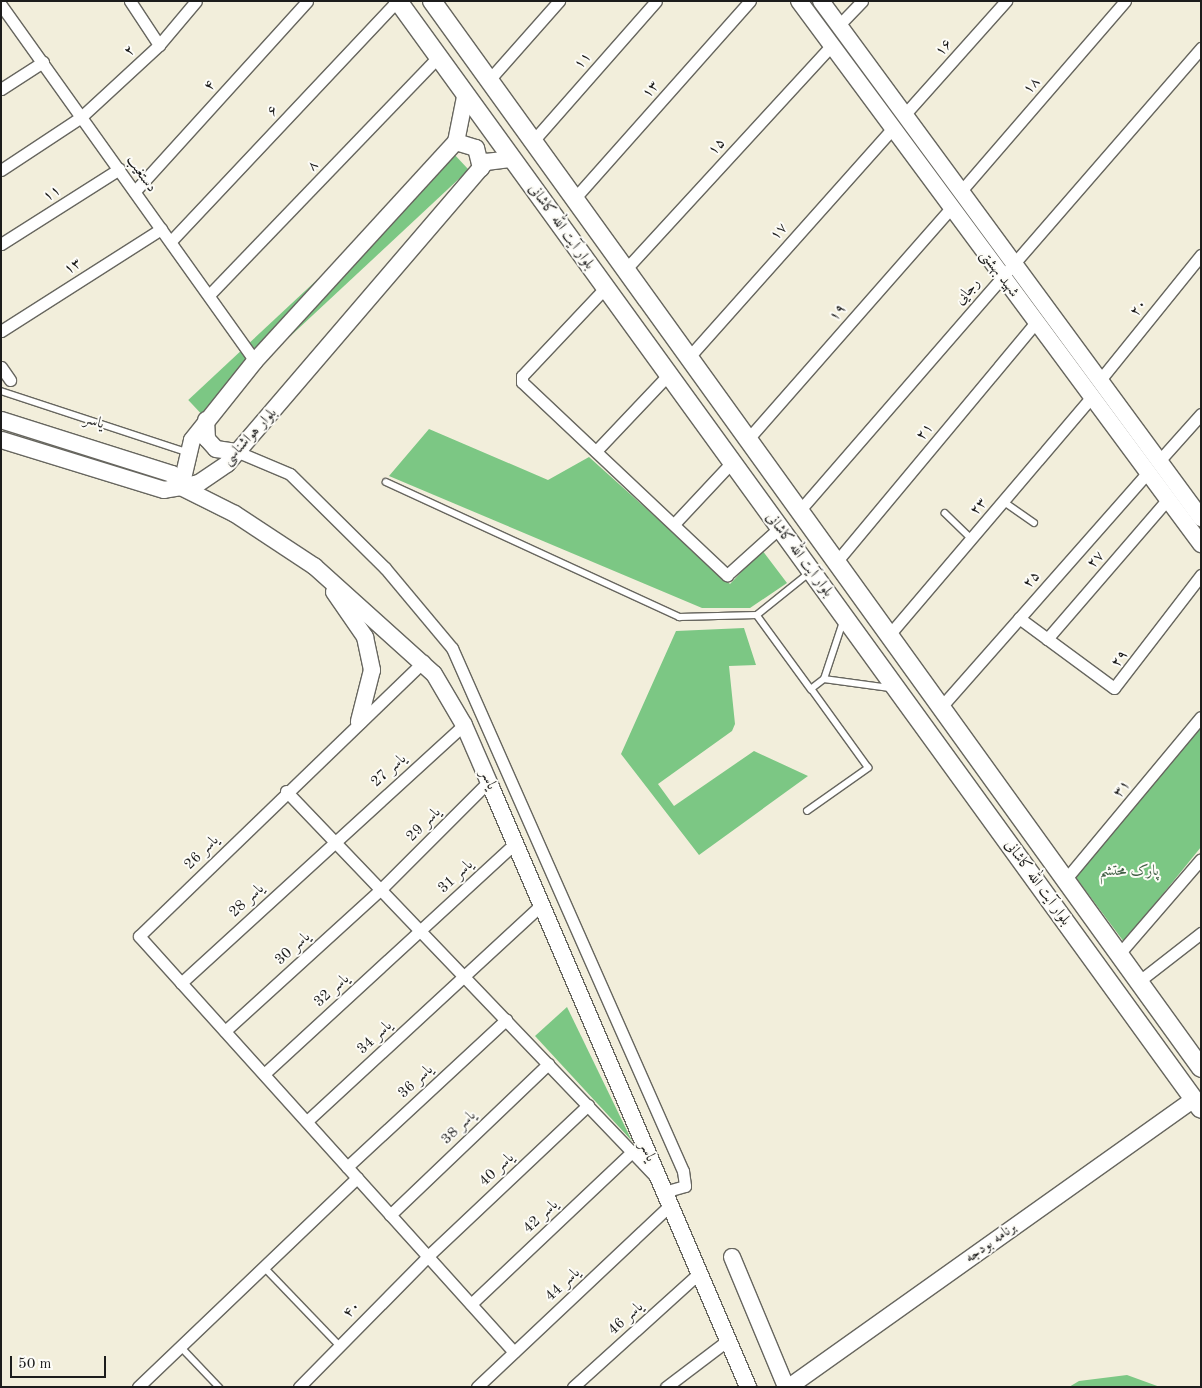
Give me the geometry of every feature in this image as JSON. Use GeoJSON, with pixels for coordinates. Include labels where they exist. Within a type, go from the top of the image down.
{"type":"FeatureCollection","features":[{"type":"Feature","properties":{"kind":"main road","name":"بلوار آیت الله کاشانی"},"geometry":{"type":"LineString","coordinates":[[397,1],[732,462],[778,529],[845,618],[1197,1104]]}},
{"type":"Feature","properties":{"kind":"main road","name":"شهید بهشتی"},"geometry":{"type":"LineString","coordinates":[[799,1],[1001,277],[1201,544]]}},
{"type":"Feature","properties":{"kind":"main road","name":"شهید بهشتی"},"geometry":{"type":"LineString","coordinates":[[822,1],[1201,518]]}},
{"type":"Feature","properties":{"kind":"main road","name":"بلوار آیت الله کاشانی"},"geometry":{"type":"LineString","coordinates":[[437,3],[574,199],[1201,1068]]}},
{"type":"Feature","properties":{"kind":"main road"},"geometry":{"type":"LineString","coordinates":[[181,487],[187,452],[206,420],[255,361],[456,142],[465,97]]}},
{"type":"Feature","properties":{"kind":"main road"},"geometry":{"type":"LineString","coordinates":[[456,142],[476,148],[481,168],[496,159],[512,159]]}},
{"type":"Feature","properties":{"kind":"main road","name":"بلوار هواشناسی"},"geometry":{"type":"LineString","coordinates":[[181,487],[198,483],[238,452],[481,168]]}},
{"type":"Feature","properties":{"kind":"main road","name":"یاسر"},"geometry":{"type":"LineString","coordinates":[[1,420],[172,474],[181,487],[235,514],[314,566],[424,661],[464,725],[489,781],[513,845],[541,905],[748,1387]]}},
{"type":"Feature","properties":{"kind":"main road"},"geometry":{"type":"LineString","coordinates":[[206,420],[207,439],[216,449],[238,452]]}},
{"type":"Feature","properties":{"kind":"main road","name":"یاسر"},"geometry":{"type":"LineString","coordinates":[[1,440],[164,490],[181,487]]}},
{"type":"Feature","properties":{"kind":"main road"},"geometry":{"type":"LineString","coordinates":[[314,566],[366,637],[372,670],[360,721]]}},
{"type":"Feature","properties":{"kind":"main road","name":"برنامه بودجه"},"geometry":{"type":"LineString","coordinates":[[788,1387],[1197,1104]]}},
{"type":"Feature","properties":{"kind":"main road"},"geometry":{"type":"LineString","coordinates":[[732,1257],[788,1387]]}},
{"type":"Feature","properties":{"kind":"street"},"geometry":{"type":"LineString","coordinates":[[130,1],[159,45]]}},
{"type":"Feature","properties":{"kind":"street","name":"۲"},"geometry":{"type":"LineString","coordinates":[[1,170],[80,118],[159,45],[196,1]]}},
{"type":"Feature","properties":{"kind":"street","name":"۴"},"geometry":{"type":"LineString","coordinates":[[135,191],[307,1]]}},
{"type":"Feature","properties":{"kind":"street","name":"۶"},"geometry":{"type":"LineString","coordinates":[[171,241],[397,1]]}},
{"type":"Feature","properties":{"kind":"street"},"geometry":{"type":"LineString","coordinates":[[489,80],[559,1]]}},
{"type":"Feature","properties":{"kind":"street","name":"۱۱"},"geometry":{"type":"LineString","coordinates":[[533,141],[656,1]]}},
{"type":"Feature","properties":{"kind":"street","name":"۱۳"},"geometry":{"type":"LineString","coordinates":[[574,199],[750,1]]}},
{"type":"Feature","properties":{"kind":"street"},"geometry":{"type":"LineString","coordinates":[[839,25],[862,1]]}},
{"type":"Feature","properties":{"kind":"street","name":"۱۶"},"geometry":{"type":"LineString","coordinates":[[905,114],[1006,1]]}},
{"type":"Feature","properties":{"kind":"street","name":"۱۸"},"geometry":{"type":"LineString","coordinates":[[961,191],[1125,1]]}},
{"type":"Feature","properties":{"kind":"street","name":"دستغیب"},"geometry":{"type":"LineString","coordinates":[[3,10],[43,62],[80,118],[120,168],[161,229],[210,294],[255,361]]}},
{"type":"Feature","properties":{"kind":"street","name":"۱۵"},"geometry":{"type":"LineString","coordinates":[[625,270],[832,45]]}},
{"type":"Feature","properties":{"kind":"street","name":"رجایی"},"geometry":{"type":"LineString","coordinates":[[800,510],[1201,48]]}},
{"type":"Feature","properties":{"kind":"street","name":"۸"},"geometry":{"type":"LineString","coordinates":[[210,294],[437,58]]}},
{"type":"Feature","properties":{"kind":"street"},"geometry":{"type":"LineString","coordinates":[[1,89],[43,62]]}},
{"type":"Feature","properties":{"kind":"street","name":"۱۷"},"geometry":{"type":"LineString","coordinates":[[688,357],[892,128]]}},
{"type":"Feature","properties":{"kind":"street","name":"۱۱"},"geometry":{"type":"LineString","coordinates":[[1,244],[120,168]]}},
{"type":"Feature","properties":{"kind":"street","name":"۱۹"},"geometry":{"type":"LineString","coordinates":[[748,439],[951,208]]}},
{"type":"Feature","properties":{"kind":"street","name":"۱۳"},"geometry":{"type":"LineString","coordinates":[[1,331],[161,229]]}},
{"type":"Feature","properties":{"kind":"street","name":"۲۰"},"geometry":{"type":"LineString","coordinates":[[1100,380],[1201,255]]}},
{"type":"Feature","properties":{"kind":"street"},"geometry":{"type":"LineString","coordinates":[[605,288],[520,379],[730,576],[778,529]]}},
{"type":"Feature","properties":{"kind":"street","name":"۲۱"},"geometry":{"type":"LineString","coordinates":[[837,561],[1036,322]]}},
{"type":"Feature","properties":{"kind":"street"},"geometry":{"type":"LineString","coordinates":[[1,367],[10,380]]}},
{"type":"Feature","properties":{"kind":"street"},"geometry":{"type":"LineString","coordinates":[[596,451],[668,375]]}},
{"type":"Feature","properties":{"kind":"street","name":"۲۳"},"geometry":{"type":"LineString","coordinates":[[889,635],[1091,398]]}},
{"type":"Feature","properties":{"kind":"street"},"geometry":{"type":"LineString","coordinates":[[1159,462],[1201,414]]}},
{"type":"Feature","properties":{"kind":"street","name":"یاسر 44"},"geometry":{"type":"LineString","coordinates":[[238,452],[290,474],[384,568],[452,648],[683,1171],[685,1186],[664,1192],[514,1352],[477,1387]]}},
{"type":"Feature","properties":{"kind":"street"},"geometry":{"type":"LineString","coordinates":[[674,524],[732,462]]}},
{"type":"Feature","properties":{"kind":"street","name":"۲۵"},"geometry":{"type":"LineString","coordinates":[[941,707],[1147,473]]}},
{"type":"Feature","properties":{"kind":"street","name":"۲۷"},"geometry":{"type":"LineString","coordinates":[[1047,639],[1167,500]]}},
{"type":"Feature","properties":{"kind":"street","name":"۲۹"},"geometry":{"type":"LineString","coordinates":[[1019,618],[1110,687],[1118,687],[1201,575]]}},
{"type":"Feature","properties":{"kind":"street"},"geometry":{"type":"LineString","coordinates":[[360,721],[424,661]]}},
{"type":"Feature","properties":{"kind":"street","name":"۳۱"},"geometry":{"type":"LineString","coordinates":[[1065,880],[1201,717]]}},
{"type":"Feature","properties":{"kind":"street","name":"یاسر 26"},"geometry":{"type":"LineString","coordinates":[[182,982],[139,936],[360,721]]}},
{"type":"Feature","properties":{"kind":"street","name":"یاسر 27"},"geometry":{"type":"LineString","coordinates":[[334,840],[464,725]]}},
{"type":"Feature","properties":{"kind":"street","name":"یاسر 29"},"geometry":{"type":"LineString","coordinates":[[381,889],[489,781]]}},
{"type":"Feature","properties":{"kind":"street","name":"یاسر"},"geometry":{"type":"LineString","coordinates":[[286,791],[588,1105],[632,1152],[664,1192]]}},
{"type":"Feature","properties":{"kind":"street","name":"یاسر 28"},"geometry":{"type":"LineString","coordinates":[[182,982],[334,840]]}},
{"type":"Feature","properties":{"kind":"street","name":"یاسر 31"},"geometry":{"type":"LineString","coordinates":[[420,930],[513,845]]}},
{"type":"Feature","properties":{"kind":"street"},"geometry":{"type":"LineString","coordinates":[[1119,954],[1201,859]]}},
{"type":"Feature","properties":{"kind":"street","name":"یاسر 30"},"geometry":{"type":"LineString","coordinates":[[225,1031],[381,889]]}},
{"type":"Feature","properties":{"kind":"street","name":"یاسر 34"},"geometry":{"type":"LineString","coordinates":[[306,1122],[541,905]]}},
{"type":"Feature","properties":{"kind":"street","name":"یاسر 32"},"geometry":{"type":"LineString","coordinates":[[264,1074],[420,930]]}},
{"type":"Feature","properties":{"kind":"street"},"geometry":{"type":"LineString","coordinates":[[1138,982],[1201,933]]}},
{"type":"Feature","properties":{"kind":"street"},"geometry":{"type":"LineString","coordinates":[[182,982],[514,1352]]}},
{"type":"Feature","properties":{"kind":"street","name":"یاسر 36"},"geometry":{"type":"LineString","coordinates":[[347,1167],[506,1020]]}},
{"type":"Feature","properties":{"kind":"street","name":"یاسر 38"},"geometry":{"type":"LineString","coordinates":[[390,1215],[548,1064]]}},
{"type":"Feature","properties":{"kind":"street","name":"یاسر 40"},"geometry":{"type":"LineString","coordinates":[[428,1256],[588,1105]]}},
{"type":"Feature","properties":{"kind":"street","name":"یاسر 42"},"geometry":{"type":"LineString","coordinates":[[471,1304],[632,1152]]}},
{"type":"Feature","properties":{"kind":"street"},"geometry":{"type":"LineString","coordinates":[[138,1387],[357,1178]]}},
{"type":"Feature","properties":{"kind":"street","name":"۴۰"},"geometry":{"type":"LineString","coordinates":[[299,1387],[428,1256]]}},
{"type":"Feature","properties":{"kind":"street","name":"یاسر 46"},"geometry":{"type":"LineString","coordinates":[[573,1387],[699,1274]]}},
{"type":"Feature","properties":{"kind":"street"},"geometry":{"type":"LineString","coordinates":[[666,1387],[728,1340]]}},
{"type":"Feature","properties":{"kind":"lane","name":"یاسر"},"geometry":{"type":"LineString","coordinates":[[1,391],[187,452]]}},
{"type":"Feature","properties":{"kind":"lane"},"geometry":{"type":"LineString","coordinates":[[386,482],[679,617],[757,615],[811,572]]}},
{"type":"Feature","properties":{"kind":"lane"},"geometry":{"type":"LineString","coordinates":[[1004,501],[1034,523]]}},
{"type":"Feature","properties":{"kind":"lane"},"geometry":{"type":"LineString","coordinates":[[945,513],[971,538]]}},
{"type":"Feature","properties":{"kind":"lane"},"geometry":{"type":"LineString","coordinates":[[757,615],[868,768],[807,811]]}},
{"type":"Feature","properties":{"kind":"lane"},"geometry":{"type":"LineString","coordinates":[[811,689],[824,679],[845,618]]}},
{"type":"Feature","properties":{"kind":"lane"},"geometry":{"type":"LineString","coordinates":[[824,679],[896,688]]}},
{"type":"Feature","properties":{"kind":"lane"},"geometry":{"type":"LineString","coordinates":[[264,1267],[339,1345]]}},
{"type":"Feature","properties":{"kind":"lane"},"geometry":{"type":"LineString","coordinates":[[180,1346],[219,1387]]}},
{"type":"Feature","properties":{"kind":"green space"},"geometry":{"type":"Polygon","coordinates":[[[453,153],[469,170],[204,417],[188,400],[453,153]]]}},
{"type":"Feature","properties":{"kind":"green space"},"geometry":{"type":"Polygon","coordinates":[[[429,429],[548,480],[589,457],[730,584],[762,550],[787,583],[750,608],[702,608],[389,476],[429,429]]]}},
{"type":"Feature","properties":{"kind":"green space"},"geometry":{"type":"Polygon","coordinates":[[[744,628],[756,665],[729,666],[735,724],[732,731],[658,784],[674,806],[754,751],[808,776],[699,855],[621,754],[676,631],[744,628]]]}},
{"type":"Feature","properties":{"kind":"green space","name":"پارک محتشم"},"geometry":{"type":"Polygon","coordinates":[[[1201,723],[1201,847],[1124,942],[1074,875],[1201,723]]]}},
{"type":"Feature","properties":{"kind":"green space"},"geometry":{"type":"Polygon","coordinates":[[[567,1007],[632,1141],[535,1036],[567,1007]]]}},
{"type":"Feature","properties":{"kind":"green space"},"geometry":{"type":"Polygon","coordinates":[[[1127,1375],[1160,1387],[1069,1387],[1079,1381],[1127,1375]]]}}]}
